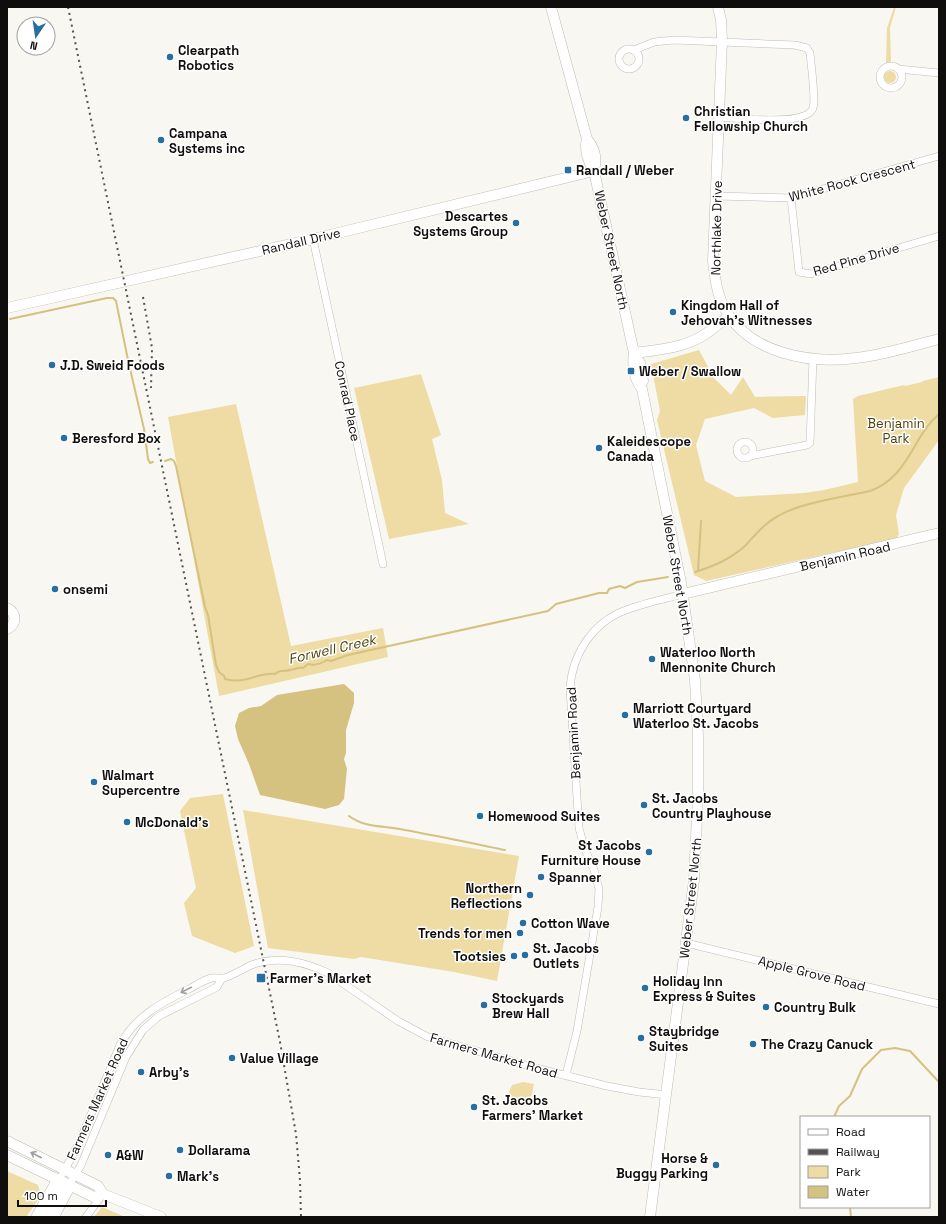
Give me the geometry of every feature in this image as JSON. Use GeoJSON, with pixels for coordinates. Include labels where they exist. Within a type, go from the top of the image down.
{"type":"FeatureCollection","features":[{"type":"Feature","properties":{"kind":"highway"},"geometry":{"type":"LineString","coordinates":[[38,1217],[67,1178]]}},
{"type":"Feature","properties":{"kind":"highway"},"geometry":{"type":"LineString","coordinates":[[52,1217],[67,1178]]}},
{"type":"Feature","properties":{"kind":"street","name":"Weber Street North"},"geometry":{"type":"LineString","coordinates":[[551,7],[587,139],[593,147],[596,161],[594,171],[634,353],[634,369],[637,382],[642,389],[666,502],[683,594],[694,680],[698,736],[698,796],[694,880],[650,1217]]}},
{"type":"Feature","properties":{"kind":"street","name":"Northlake Drive"},"geometry":{"type":"LineString","coordinates":[[718,7],[721,20],[722,41],[713,268],[715,282],[725,310],[741,329],[765,346],[789,355],[814,358],[854,359],[939,339]]}},
{"type":"Feature","properties":{"kind":"street"},"geometry":{"type":"LineString","coordinates":[[634,50],[654,42],[674,40],[795,45],[807,48],[810,53],[813,107],[811,112],[804,117],[788,120],[719,118]]}},
{"type":"Feature","properties":{"kind":"street"},"geometry":{"type":"LineString","coordinates":[[898,69],[939,73]]}},
{"type":"Feature","properties":{"kind":"street","name":"White Rock Crescent"},"geometry":{"type":"LineString","coordinates":[[716,196],[791,198],[939,156]]}},
{"type":"Feature","properties":{"kind":"street","name":"Randall Drive"},"geometry":{"type":"LineString","coordinates":[[7,308],[313,239],[594,171]]}},
{"type":"Feature","properties":{"kind":"street","name":"Red Pine Drive"},"geometry":{"type":"LineString","coordinates":[[791,198],[799,272],[811,274],[939,236]]}},
{"type":"Feature","properties":{"kind":"street","name":"Conrad Place"},"geometry":{"type":"LineString","coordinates":[[313,239],[383,564]]}},
{"type":"Feature","properties":{"kind":"street"},"geometry":{"type":"LineString","coordinates":[[634,353],[674,346],[696,339],[707,333],[729,316]]}},
{"type":"Feature","properties":{"kind":"street"},"geometry":{"type":"LineString","coordinates":[[750,456],[807,445],[810,443],[814,358]]}},
{"type":"Feature","properties":{"kind":"street","name":"Benjamin Road"},"geometry":{"type":"LineString","coordinates":[[566,1075],[581,1010],[598,907],[599,890],[594,870],[584,847],[579,828],[570,689],[572,672],[582,647],[603,623],[626,610],[683,594],[939,533]]}},
{"type":"Feature","properties":{"kind":"street"},"geometry":{"type":"LineString","coordinates":[[7,608],[14,613],[15,619],[13,624],[7,629]]}},
{"type":"Feature","properties":{"kind":"street","name":"Apple Grove Road"},"geometry":{"type":"LineString","coordinates":[[686,943],[939,1004]]}},
{"type":"Feature","properties":{"kind":"street","name":"Farmers Market Road"},"geometry":{"type":"LineString","coordinates":[[67,1178],[79,1142],[115,1056],[126,1034],[141,1018],[161,1003],[212,977],[222,978],[254,964],[263,962],[280,960],[305,964],[328,973],[398,1021],[428,1037],[459,1047],[607,1086],[667,1095]]}},
{"type":"Feature","properties":{"kind":"street","name":"Farmers Market Road"},"geometry":{"type":"LineString","coordinates":[[67,1178],[81,1165],[126,1057],[143,1030],[159,1016],[218,987],[222,978]]}},
{"type":"Feature","properties":{"kind":"street"},"geometry":{"type":"LineString","coordinates":[[7,1141],[67,1178],[94,1197],[104,1194],[161,1217]]}},
{"type":"Feature","properties":{"kind":"street"},"geometry":{"type":"LineString","coordinates":[[7,1155],[67,1178]]}},
{"type":"Feature","properties":{"kind":"street"},"geometry":{"type":"LineString","coordinates":[[86,1217],[104,1194]]}},
{"type":"Feature","properties":{"kind":"green space"},"geometry":{"type":"Polygon","coordinates":[[[894,7],[896,7],[890,28],[891,62],[886,63],[887,28],[894,7]]]}},
{"type":"Feature","properties":{"kind":"green space"},"geometry":{"type":"Polygon","coordinates":[[[888,71],[892,71],[896,77],[892,83],[888,83],[884,79],[884,75],[888,71]]]}},
{"type":"Feature","properties":{"kind":"green space","name":"Benjamin Park"},"geometry":{"type":"Polygon","coordinates":[[[699,350],[714,378],[731,395],[743,377],[755,397],[806,396],[805,415],[773,418],[754,408],[705,419],[696,445],[705,481],[736,497],[804,493],[858,482],[853,399],[858,396],[939,377],[939,440],[904,488],[896,515],[899,535],[897,536],[898,538],[706,581],[694,575],[657,420],[660,411],[651,364],[699,350]]]}},
{"type":"Feature","properties":{"kind":"green space"},"geometry":{"type":"Polygon","coordinates":[[[421,374],[441,435],[432,439],[442,480],[445,513],[469,524],[389,539],[354,388],[421,374]]]}},
{"type":"Feature","properties":{"kind":"green space"},"geometry":{"type":"Polygon","coordinates":[[[236,404],[291,646],[383,628],[388,657],[219,696],[168,417],[236,404]]]}},
{"type":"Feature","properties":{"kind":"green space"},"geometry":{"type":"Polygon","coordinates":[[[223,794],[254,946],[235,953],[192,936],[184,903],[196,888],[180,811],[190,798],[223,794]]]}},
{"type":"Feature","properties":{"kind":"green space"},"geometry":{"type":"Polygon","coordinates":[[[243,810],[519,856],[497,981],[454,972],[361,957],[354,959],[268,948],[243,810]]]}},
{"type":"Feature","properties":{"kind":"green space"},"geometry":{"type":"Polygon","coordinates":[[[523,1082],[534,1084],[530,1102],[519,1099],[517,1104],[506,1099],[512,1085],[523,1082]]]}},
{"type":"Feature","properties":{"kind":"green space"},"geometry":{"type":"Polygon","coordinates":[[[7,1171],[38,1185],[41,1196],[26,1217],[7,1217],[7,1171]]]}},
{"type":"Feature","properties":{"kind":"green space"},"geometry":{"type":"Polygon","coordinates":[[[102,1207],[125,1217],[94,1217],[102,1207]]]}},
{"type":"Feature","properties":{"kind":"water"},"geometry":{"type":"Polygon","coordinates":[[[344,684],[354,693],[354,703],[346,730],[346,753],[344,759],[347,769],[344,799],[339,805],[325,809],[260,795],[238,739],[235,726],[239,713],[249,708],[261,706],[277,695],[344,684]]]}},
{"type":"Feature","properties":{"kind":"waterway","name":"Forwell Creek"},"geometry":{"type":"LineString","coordinates":[[10,319],[113,298],[116,301],[144,429],[148,459],[150,463],[153,462]]}},
{"type":"Feature","properties":{"kind":"waterway","name":"Forwell Creek"},"geometry":{"type":"LineString","coordinates":[[695,572],[716,565],[728,558],[746,545],[769,522],[787,511],[822,501],[870,491],[883,485],[902,467],[922,434],[939,414]]}},
{"type":"Feature","properties":{"kind":"waterway","name":"Forwell Creek"},"geometry":{"type":"LineString","coordinates":[[165,461],[171,459],[174,461],[176,466],[205,607],[208,615],[216,665],[219,672],[225,679],[245,680],[263,675],[275,674],[281,671],[303,668],[308,664],[318,664],[327,660],[331,661],[348,655],[548,611],[556,604],[599,593],[607,593],[609,589],[620,586],[625,588],[637,582],[668,577]]}},
{"type":"Feature","properties":{"kind":"waterway","name":"Forwell Creek"},"geometry":{"type":"LineString","coordinates":[[698,571],[701,521]]}},
{"type":"Feature","properties":{"kind":"waterway"},"geometry":{"type":"LineString","coordinates":[[349,816],[369,825],[397,828],[505,850]]}},
{"type":"Feature","properties":{"kind":"waterway"},"geometry":{"type":"LineString","coordinates":[[834,1116],[839,1106],[850,1096],[862,1069],[881,1050],[895,1048],[910,1051],[939,1082]]}},
{"type":"Feature","properties":{"kind":"waterway"},"geometry":{"type":"LineString","coordinates":[[850,1208],[851,1217]]}},
{"type":"Feature","properties":{"kind":"railway"},"geometry":{"type":"LineString","coordinates":[[68,7],[280,1042],[296,1134],[300,1180],[301,1217]]}},
{"type":"Feature","properties":{"kind":"railway"},"geometry":{"type":"LineString","coordinates":[[143,297],[152,348],[151,388]]}},
{"type":"Feature","properties":{"kind":"place","name":"Clearpath Robotics"},"geometry":{"type":"Point","coordinates":[170,57]}},
{"type":"Feature","properties":{"kind":"place","name":"Christian Fellowship Church"},"geometry":{"type":"Point","coordinates":[686,118]}},
{"type":"Feature","properties":{"kind":"place","name":"Campana Systems inc"},"geometry":{"type":"Point","coordinates":[161,140]}},
{"type":"Feature","properties":{"kind":"place","name":"Randall / Weber"},"geometry":{"type":"Point","coordinates":[568,170]}},
{"type":"Feature","properties":{"kind":"place","name":"Descartes Systems Group"},"geometry":{"type":"Point","coordinates":[516,223]}},
{"type":"Feature","properties":{"kind":"place","name":"Kingdom Hall of Jehovah's Witnesses"},"geometry":{"type":"Point","coordinates":[673,312]}},
{"type":"Feature","properties":{"kind":"place","name":"J.D. Sweid Foods"},"geometry":{"type":"Point","coordinates":[52,365]}},
{"type":"Feature","properties":{"kind":"place","name":"Weber / Swallow"},"geometry":{"type":"Point","coordinates":[631,371]}},
{"type":"Feature","properties":{"kind":"place","name":"Beresford Box"},"geometry":{"type":"Point","coordinates":[64,438]}},
{"type":"Feature","properties":{"kind":"place","name":"Kaleidescope Canada"},"geometry":{"type":"Point","coordinates":[599,448]}},
{"type":"Feature","properties":{"kind":"place","name":"onsemi"},"geometry":{"type":"Point","coordinates":[55,589]}},
{"type":"Feature","properties":{"kind":"place","name":"Waterloo North Mennonite Church"},"geometry":{"type":"Point","coordinates":[652,659]}},
{"type":"Feature","properties":{"kind":"place","name":"Marriott Courtyard Waterloo St. Jacobs"},"geometry":{"type":"Point","coordinates":[625,715]}},
{"type":"Feature","properties":{"kind":"place","name":"Walmart Supercentre"},"geometry":{"type":"Point","coordinates":[94,782]}},
{"type":"Feature","properties":{"kind":"place","name":"St. Jacobs Country Playhouse"},"geometry":{"type":"Point","coordinates":[644,805]}},
{"type":"Feature","properties":{"kind":"place","name":"Homewood Suites"},"geometry":{"type":"Point","coordinates":[480,816]}},
{"type":"Feature","properties":{"kind":"place","name":"McDonald's"},"geometry":{"type":"Point","coordinates":[127,822]}},
{"type":"Feature","properties":{"kind":"place","name":"St Jacobs Furniture House"},"geometry":{"type":"Point","coordinates":[649,852]}},
{"type":"Feature","properties":{"kind":"place","name":"Spanner"},"geometry":{"type":"Point","coordinates":[541,877]}},
{"type":"Feature","properties":{"kind":"place","name":"Northern Reflections"},"geometry":{"type":"Point","coordinates":[530,895]}},
{"type":"Feature","properties":{"kind":"place","name":"Cotton Wave"},"geometry":{"type":"Point","coordinates":[523,923]}},
{"type":"Feature","properties":{"kind":"place","name":"Trends for men"},"geometry":{"type":"Point","coordinates":[520,933]}},
{"type":"Feature","properties":{"kind":"place","name":"St. Jacobs Outlets"},"geometry":{"type":"Point","coordinates":[525,955]}},
{"type":"Feature","properties":{"kind":"place","name":"Tootsies"},"geometry":{"type":"Point","coordinates":[514,956]}},
{"type":"Feature","properties":{"kind":"place","name":"Farmer's Market"},"geometry":{"type":"Point","coordinates":[261,978]}},
{"type":"Feature","properties":{"kind":"place","name":"Holiday Inn Express & Suites"},"geometry":{"type":"Point","coordinates":[645,988]}},
{"type":"Feature","properties":{"kind":"place","name":"Stockyards Brew Hall"},"geometry":{"type":"Point","coordinates":[484,1005]}},
{"type":"Feature","properties":{"kind":"place","name":"Country Bulk"},"geometry":{"type":"Point","coordinates":[766,1007]}},
{"type":"Feature","properties":{"kind":"place","name":"Staybridge Suites"},"geometry":{"type":"Point","coordinates":[641,1038]}},
{"type":"Feature","properties":{"kind":"place","name":"The Crazy Canuck"},"geometry":{"type":"Point","coordinates":[753,1044]}},
{"type":"Feature","properties":{"kind":"place","name":"Value Village"},"geometry":{"type":"Point","coordinates":[232,1058]}},
{"type":"Feature","properties":{"kind":"place","name":"Arby's"},"geometry":{"type":"Point","coordinates":[141,1072]}},
{"type":"Feature","properties":{"kind":"place","name":"St. Jacobs Farmers' Market"},"geometry":{"type":"Point","coordinates":[474,1107]}},
{"type":"Feature","properties":{"kind":"place","name":"Dollarama"},"geometry":{"type":"Point","coordinates":[180,1150]}},
{"type":"Feature","properties":{"kind":"place","name":"A&W"},"geometry":{"type":"Point","coordinates":[108,1155]}},
{"type":"Feature","properties":{"kind":"place","name":"Horse & Buggy Parking"},"geometry":{"type":"Point","coordinates":[716,1165]}},
{"type":"Feature","properties":{"kind":"place","name":"Mark's"},"geometry":{"type":"Point","coordinates":[169,1176]}}]}
